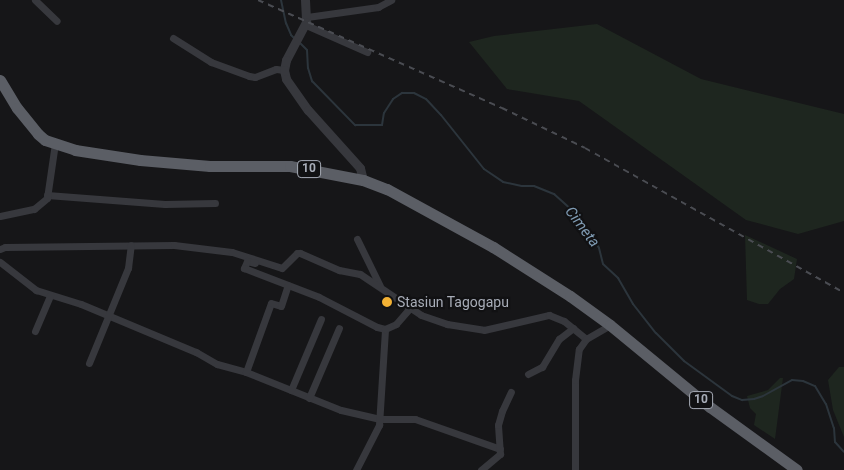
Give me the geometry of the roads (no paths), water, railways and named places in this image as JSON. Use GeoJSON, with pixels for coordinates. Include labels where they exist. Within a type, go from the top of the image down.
{"type":"FeatureCollection","features":[{"type":"Feature","properties":{"kind":"highway","name":"10"},"geometry":{"type":"LineString","coordinates":[[0,80],[28,124],[45,140],[75,150],[140,160],[210,166],[290,166],[363,180],[387,190],[493,246],[570,296],[610,325],[710,407],[797,470]]}},
{"type":"Feature","properties":{"kind":"street"},"geometry":{"type":"LineString","coordinates":[[35,0],[57,21]]}},
{"type":"Feature","properties":{"kind":"street"},"geometry":{"type":"LineString","coordinates":[[305,0],[306,21],[298,39],[288,53],[284,70],[291,87],[360,168],[363,180]]}},
{"type":"Feature","properties":{"kind":"street"},"geometry":{"type":"LineString","coordinates":[[306,21],[378,7],[391,0]]}},
{"type":"Feature","properties":{"kind":"street"},"geometry":{"type":"LineString","coordinates":[[306,21],[367,52]]}},
{"type":"Feature","properties":{"kind":"street"},"geometry":{"type":"LineString","coordinates":[[173,38],[211,62],[249,76],[255,77],[276,70],[284,70]]}},
{"type":"Feature","properties":{"kind":"street"},"geometry":{"type":"LineString","coordinates":[[0,216],[34,209],[43,203],[48,195],[54,143]]}},
{"type":"Feature","properties":{"kind":"street"},"geometry":{"type":"LineString","coordinates":[[48,195],[157,204],[215,203]]}},
{"type":"Feature","properties":{"kind":"street"},"geometry":{"type":"LineString","coordinates":[[357,239],[380,288]]}},
{"type":"Feature","properties":{"kind":"street"},"geometry":{"type":"LineString","coordinates":[[89,363],[128,268],[131,245]]}},
{"type":"Feature","properties":{"kind":"street"},"geometry":{"type":"LineString","coordinates":[[0,250],[5,247],[174,245],[232,252],[270,265]]}},
{"type":"Feature","properties":{"kind":"street"},"geometry":{"type":"LineString","coordinates":[[410,308],[396,324],[385,328],[377,327],[319,297],[275,282],[244,266],[247,261],[282,268],[297,252],[339,270],[360,274],[410,308],[439,322],[470,330],[497,328],[544,315],[560,318],[586,339]]}},
{"type":"Feature","properties":{"kind":"street"},"geometry":{"type":"LineString","coordinates":[[0,262],[30,287],[50,295],[69,299],[196,352],[217,364],[246,372],[341,410],[380,418],[415,420],[500,449]]}},
{"type":"Feature","properties":{"kind":"street"},"geometry":{"type":"LineString","coordinates":[[246,372],[271,303],[281,306],[288,285]]}},
{"type":"Feature","properties":{"kind":"street"},"geometry":{"type":"LineString","coordinates":[[35,331],[50,295]]}},
{"type":"Feature","properties":{"kind":"street"},"geometry":{"type":"LineString","coordinates":[[290,390],[321,319]]}},
{"type":"Feature","properties":{"kind":"street"},"geometry":{"type":"LineString","coordinates":[[575,470],[575,380],[579,349],[586,339],[610,325]]}},
{"type":"Feature","properties":{"kind":"street"},"geometry":{"type":"LineString","coordinates":[[309,398],[339,328]]}},
{"type":"Feature","properties":{"kind":"street"},"geometry":{"type":"LineString","coordinates":[[356,470],[376,433],[380,418],[382,352],[385,328]]}},
{"type":"Feature","properties":{"kind":"street"},"geometry":{"type":"LineString","coordinates":[[528,374],[542,367],[559,339],[573,328]]}},
{"type":"Feature","properties":{"kind":"street"},"geometry":{"type":"LineString","coordinates":[[481,470],[499,455],[498,425],[511,392]]}},
{"type":"Feature","properties":{"kind":"waterway","name":"Cimeta"},"geometry":{"type":"LineString","coordinates":[[281,0],[286,23],[291,35],[295,39]]}},
{"type":"Feature","properties":{"kind":"waterway","name":"Cimeta"},"geometry":{"type":"LineString","coordinates":[[299,42],[307,50],[308,68],[312,81],[355,125],[382,125],[384,113],[393,99],[402,93],[414,93],[426,99],[441,115],[484,169],[503,182],[522,186],[534,186],[554,194],[572,210],[589,233],[599,248],[603,264],[618,278],[633,304],[656,333],[684,361],[732,396],[742,400],[754,399],[792,380],[803,381],[815,386],[826,404],[834,428],[835,442],[844,452]]}},
{"type":"Feature","properties":{"kind":"railway"},"geometry":{"type":"LineString","coordinates":[[258,0],[502,108],[585,148],[844,293]]}},
{"type":"Feature","properties":{"kind":"place","name":"Stasiun Tagogapu"},"geometry":{"type":"Point","coordinates":[387,302]}}]}
